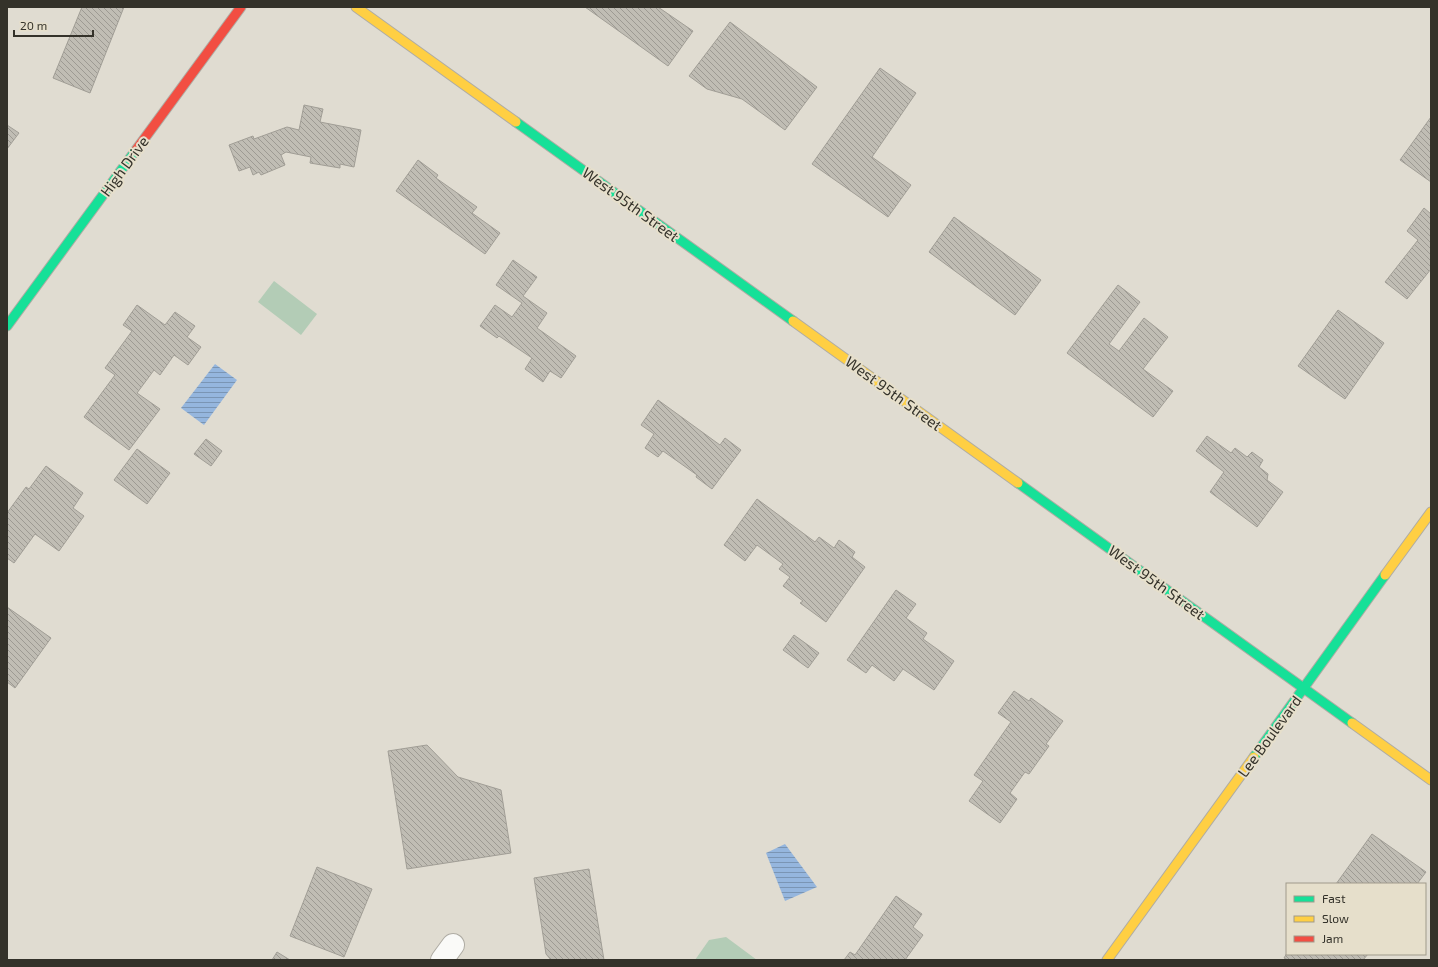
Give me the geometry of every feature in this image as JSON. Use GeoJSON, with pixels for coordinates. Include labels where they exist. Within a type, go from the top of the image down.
{"type":"FeatureCollection","features":[{"type":"Feature","properties":{"kind":"main road","name":"High Drive"},"geometry":{"type":"LineString","coordinates":[[7,326],[241,7]]}},
{"type":"Feature","properties":{"kind":"main road","name":"West 95th Street"},"geometry":{"type":"LineString","coordinates":[[356,7],[1431,780]]}},
{"type":"Feature","properties":{"kind":"main road","name":"Lee Boulevard"},"geometry":{"type":"LineString","coordinates":[[1107,960],[1431,512]]}},
{"type":"Feature","properties":{"kind":"green space"},"geometry":{"type":"Polygon","coordinates":[[[274,281],[317,314],[301,335],[258,302],[274,281]]]}},
{"type":"Feature","properties":{"kind":"green space"},"geometry":{"type":"Polygon","coordinates":[[[726,937],[757,960],[695,960],[709,940],[726,937]]]}},
{"type":"Feature","properties":{"kind":"water"},"geometry":{"type":"Polygon","coordinates":[[[215,364],[237,380],[204,425],[181,408],[215,364]]]}},
{"type":"Feature","properties":{"kind":"water"},"geometry":{"type":"Polygon","coordinates":[[[785,844],[817,887],[785,901],[766,853],[785,844]]]}},
{"type":"Feature","properties":{"kind":"building"},"geometry":{"type":"Polygon","coordinates":[[[82,7],[124,7],[90,93],[53,78],[82,7]]]}},
{"type":"Feature","properties":{"kind":"building"},"geometry":{"type":"Polygon","coordinates":[[[585,7],[658,7],[693,31],[668,66],[585,7]]]}},
{"type":"Feature","properties":{"kind":"building"},"geometry":{"type":"Polygon","coordinates":[[[730,22],[817,87],[785,130],[742,99],[707,89],[689,76],[730,22]]]}},
{"type":"Feature","properties":{"kind":"building"},"geometry":{"type":"Polygon","coordinates":[[[880,68],[916,93],[872,157],[911,185],[888,217],[812,164],[880,68]]]}},
{"type":"Feature","properties":{"kind":"building"},"geometry":{"type":"Polygon","coordinates":[[[304,105],[323,109],[320,122],[361,130],[354,167],[340,164],[340,168],[310,163],[311,157],[286,152],[281,155],[285,165],[261,175],[259,172],[253,175],[250,167],[239,171],[229,145],[253,136],[254,139],[287,127],[299,130],[304,105]]]}},
{"type":"Feature","properties":{"kind":"building"},"geometry":{"type":"Polygon","coordinates":[[[1431,117],[1431,182],[1400,160],[1431,117]]]}},
{"type":"Feature","properties":{"kind":"building"},"geometry":{"type":"Polygon","coordinates":[[[7,125],[19,133],[7,149],[7,125]]]}},
{"type":"Feature","properties":{"kind":"building"},"geometry":{"type":"Polygon","coordinates":[[[418,160],[438,175],[436,178],[477,207],[472,213],[500,233],[485,254],[396,191],[418,160]]]}},
{"type":"Feature","properties":{"kind":"building"},"geometry":{"type":"Polygon","coordinates":[[[1424,208],[1431,214],[1431,269],[1407,299],[1385,282],[1418,240],[1407,231],[1424,208]]]}},
{"type":"Feature","properties":{"kind":"building"},"geometry":{"type":"Polygon","coordinates":[[[954,217],[1041,280],[1015,315],[929,252],[954,217]]]}},
{"type":"Feature","properties":{"kind":"building"},"geometry":{"type":"Polygon","coordinates":[[[513,260],[537,277],[523,296],[547,313],[537,328],[576,356],[561,378],[550,371],[543,382],[525,369],[532,358],[499,336],[497,338],[480,326],[495,305],[512,317],[522,303],[496,285],[513,260]]]}},
{"type":"Feature","properties":{"kind":"building"},"geometry":{"type":"Polygon","coordinates":[[[1118,285],[1140,302],[1109,344],[1119,351],[1144,318],[1168,337],[1143,369],[1173,391],[1153,417],[1067,353],[1118,285]]]}},
{"type":"Feature","properties":{"kind":"building"},"geometry":{"type":"Polygon","coordinates":[[[137,305],[165,325],[175,312],[195,326],[187,337],[201,347],[188,365],[174,355],[160,375],[154,370],[137,393],[160,409],[129,450],[84,417],[115,375],[105,368],[132,331],[123,325],[137,305]]]}},
{"type":"Feature","properties":{"kind":"building"},"geometry":{"type":"Polygon","coordinates":[[[1338,310],[1384,343],[1345,399],[1298,366],[1338,310]]]}},
{"type":"Feature","properties":{"kind":"building"},"geometry":{"type":"Polygon","coordinates":[[[658,400],[720,445],[725,438],[741,450],[712,489],[696,477],[697,475],[663,451],[658,457],[645,448],[654,434],[641,425],[658,400]]]}},
{"type":"Feature","properties":{"kind":"building"},"geometry":{"type":"Polygon","coordinates":[[[1207,436],[1231,453],[1235,448],[1247,457],[1252,452],[1263,460],[1259,467],[1268,474],[1267,480],[1283,492],[1257,527],[1210,492],[1224,472],[1196,451],[1207,436]]]}},
{"type":"Feature","properties":{"kind":"building"},"geometry":{"type":"Polygon","coordinates":[[[206,439],[222,451],[211,466],[194,454],[206,439]]]}},
{"type":"Feature","properties":{"kind":"building"},"geometry":{"type":"Polygon","coordinates":[[[137,449],[170,473],[147,504],[114,480],[137,449]]]}},
{"type":"Feature","properties":{"kind":"building"},"geometry":{"type":"Polygon","coordinates":[[[46,466],[83,493],[73,508],[84,516],[59,551],[35,534],[14,563],[7,558],[7,513],[26,487],[29,489],[46,466]]]}},
{"type":"Feature","properties":{"kind":"building"},"geometry":{"type":"Polygon","coordinates":[[[757,499],[815,542],[819,537],[834,548],[839,540],[855,552],[852,557],[865,567],[826,622],[800,603],[803,601],[783,586],[790,577],[779,569],[783,564],[757,545],[745,561],[724,545],[757,499]]]}},
{"type":"Feature","properties":{"kind":"building"},"geometry":{"type":"Polygon","coordinates":[[[896,590],[916,604],[906,618],[927,633],[923,639],[954,661],[934,690],[903,669],[894,681],[872,665],[866,673],[847,660],[896,590]]]}},
{"type":"Feature","properties":{"kind":"building"},"geometry":{"type":"Polygon","coordinates":[[[7,607],[51,638],[15,688],[7,682],[7,607]]]}},
{"type":"Feature","properties":{"kind":"building"},"geometry":{"type":"Polygon","coordinates":[[[794,635],[819,653],[808,668],[783,650],[794,635]]]}},
{"type":"Feature","properties":{"kind":"building"},"geometry":{"type":"Polygon","coordinates":[[[1014,691],[1029,701],[1031,698],[1063,721],[1046,744],[1049,746],[1029,774],[1025,772],[1010,793],[1017,799],[1000,823],[969,801],[983,781],[974,775],[1011,722],[998,713],[1014,691]]]}},
{"type":"Feature","properties":{"kind":"building"},"geometry":{"type":"Polygon","coordinates":[[[427,745],[458,777],[501,790],[511,853],[407,869],[388,751],[427,745]]]}},
{"type":"Feature","properties":{"kind":"building"},"geometry":{"type":"Polygon","coordinates":[[[1372,834],[1426,872],[1418,883],[1337,883],[1372,834]]]}},
{"type":"Feature","properties":{"kind":"building"},"geometry":{"type":"Polygon","coordinates":[[[317,867],[372,889],[344,957],[290,936],[317,867]]]}},
{"type":"Feature","properties":{"kind":"building"},"geometry":{"type":"Polygon","coordinates":[[[589,869],[604,960],[551,960],[546,954],[534,878],[589,869]]]}},
{"type":"Feature","properties":{"kind":"building"},"geometry":{"type":"Polygon","coordinates":[[[896,896],[922,914],[913,927],[923,935],[905,960],[844,960],[850,952],[855,955],[896,896]]]}},
{"type":"Feature","properties":{"kind":"building"},"geometry":{"type":"Polygon","coordinates":[[[277,952],[290,960],[272,960],[277,952]]]}},
{"type":"Feature","properties":{"kind":"building"},"geometry":{"type":"Polygon","coordinates":[[[1286,955],[1367,955],[1363,960],[1288,960],[1284,958],[1286,955]]]}},
{"type":"Feature","properties":{"kind":"traffic: fast"},"geometry":{"type":"LineString","coordinates":[[516,122],[793,321]]}},
{"type":"Feature","properties":{"kind":"traffic: fast"},"geometry":{"type":"LineString","coordinates":[[7,326],[136,150]]}},
{"type":"Feature","properties":{"kind":"traffic: fast"},"geometry":{"type":"LineString","coordinates":[[1018,483],[1352,723]]}},
{"type":"Feature","properties":{"kind":"traffic: fast"},"geometry":{"type":"LineString","coordinates":[[1254,757],[1385,575]]}},
{"type":"Feature","properties":{"kind":"traffic: slow"},"geometry":{"type":"LineString","coordinates":[[356,7],[516,122]]}},
{"type":"Feature","properties":{"kind":"traffic: slow"},"geometry":{"type":"LineString","coordinates":[[793,321],[1018,483]]}},
{"type":"Feature","properties":{"kind":"traffic: slow"},"geometry":{"type":"LineString","coordinates":[[1385,575],[1431,512]]}},
{"type":"Feature","properties":{"kind":"traffic: slow"},"geometry":{"type":"LineString","coordinates":[[1352,723],[1431,780]]}},
{"type":"Feature","properties":{"kind":"traffic: slow"},"geometry":{"type":"LineString","coordinates":[[1107,960],[1254,757]]}},
{"type":"Feature","properties":{"kind":"traffic: jam"},"geometry":{"type":"LineString","coordinates":[[136,150],[241,7]]}}]}
